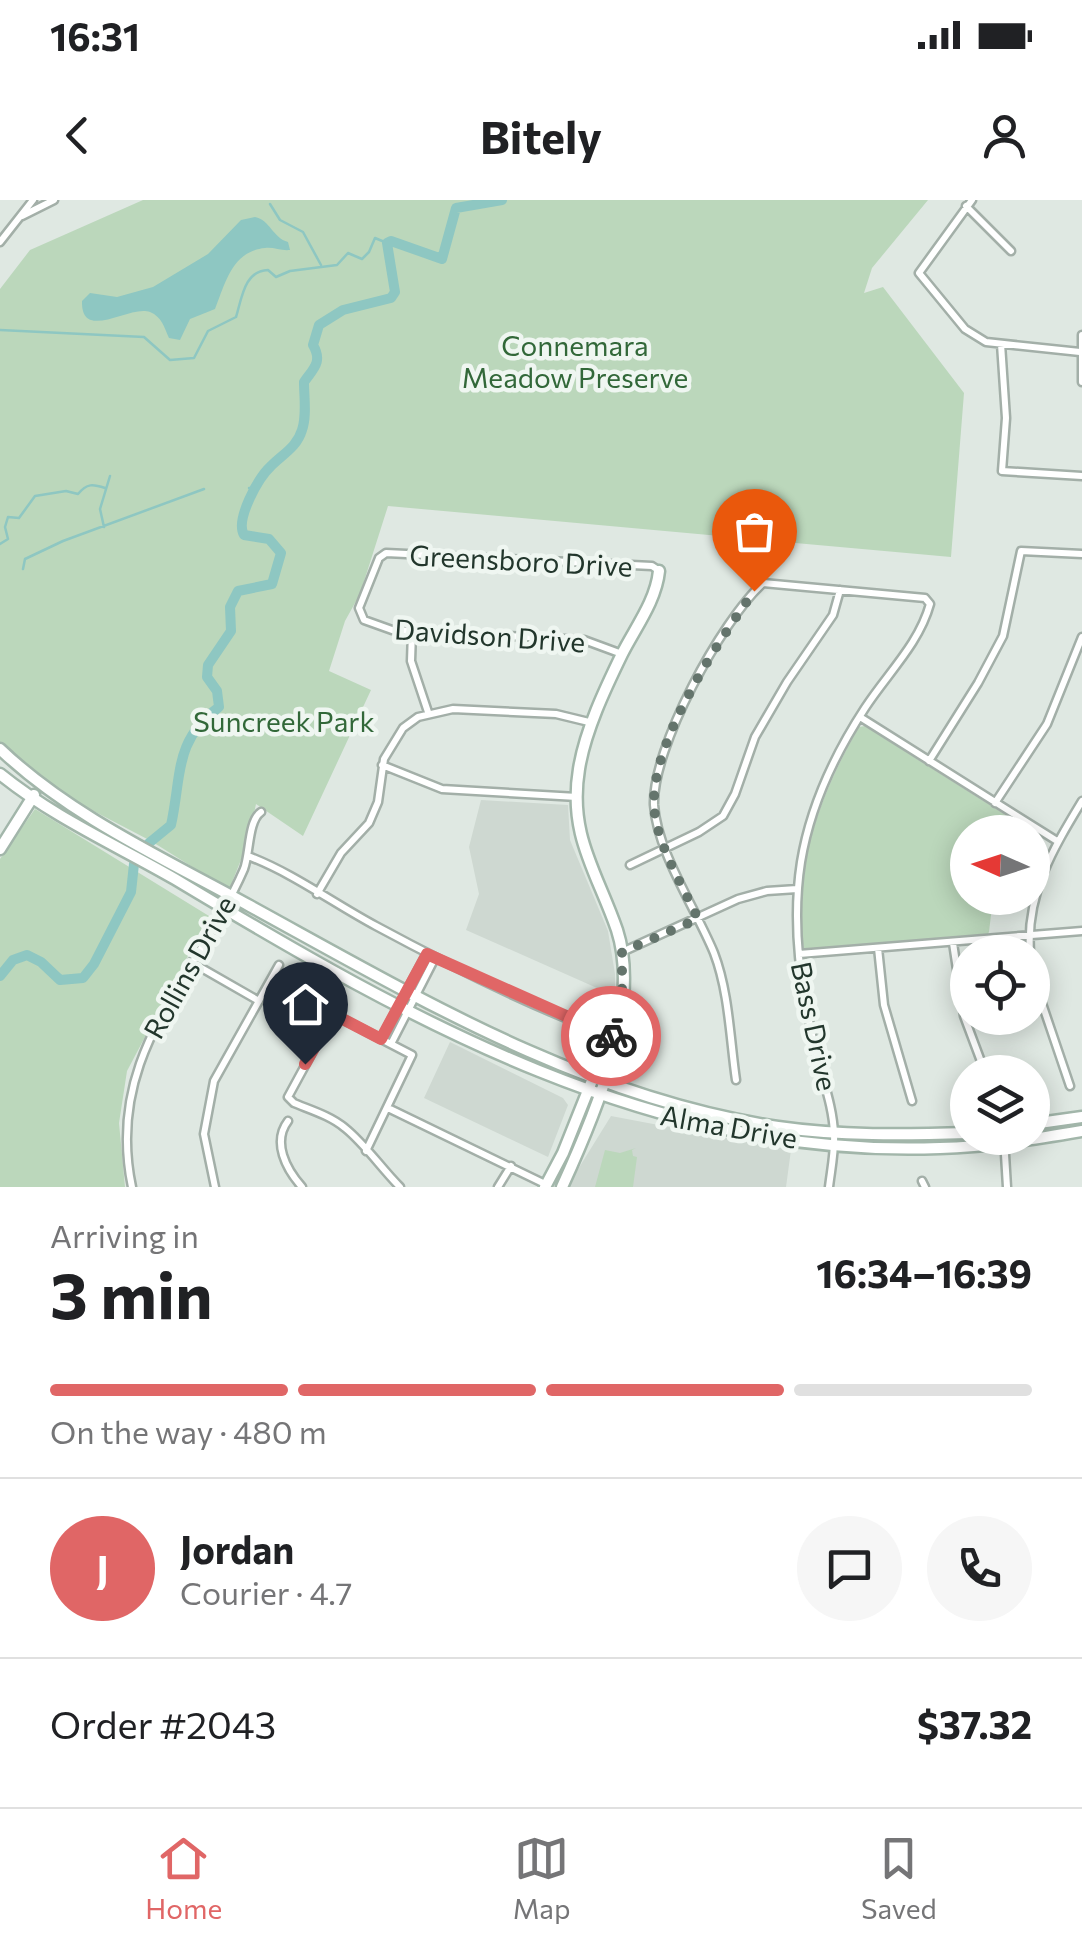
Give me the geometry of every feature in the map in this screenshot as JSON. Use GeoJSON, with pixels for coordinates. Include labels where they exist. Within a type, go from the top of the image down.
{"type":"FeatureCollection","features":[{"type":"Feature","properties":{"kind":"main road"},"geometry":{"type":"LineString","coordinates":[[562,1187],[606,1081],[622,1009],[622,952],[583,850],[577,797],[579,768],[622,654],[650,602],[659,571]]}},
{"type":"Feature","properties":{"kind":"main road","name":"Alma Drive"},"geometry":{"type":"LineString","coordinates":[[0,749],[40,785],[108,826],[410,995],[492,1037],[593,1078],[711,1114],[834,1138],[950,1133]]}},
{"type":"Feature","properties":{"kind":"main road","name":"Alma Drive"},"geometry":{"type":"LineString","coordinates":[[0,774],[32,798],[402,1009],[587,1090],[709,1127],[950,1146]]}},
{"type":"Feature","properties":{"kind":"main road"},"geometry":{"type":"LineString","coordinates":[[0,849],[4,834],[40,785]]}},
{"type":"Feature","properties":{"kind":"main road"},"geometry":{"type":"LineString","coordinates":[[486,1049],[492,1037]]}},
{"type":"Feature","properties":{"kind":"main road"},"geometry":{"type":"LineString","coordinates":[[548,1186],[605,1048],[614,1039]]}},
{"type":"Feature","properties":{"kind":"main road"},"geometry":{"type":"LineString","coordinates":[[709,1127],[711,1114]]}},
{"type":"Feature","properties":{"kind":"main road"},"geometry":{"type":"LineString","coordinates":[[1050,1121],[1082,1117]]}},
{"type":"Feature","properties":{"kind":"main road","name":"Alma Drive"},"geometry":{"type":"LineString","coordinates":[[1050,1135],[1082,1131]]}},
{"type":"Feature","properties":{"kind":"street"},"geometry":{"type":"LineString","coordinates":[[0,242],[33,200]]}},
{"type":"Feature","properties":{"kind":"street"},"geometry":{"type":"LineString","coordinates":[[21,217],[54,200]]}},
{"type":"Feature","properties":{"kind":"street"},"geometry":{"type":"LineString","coordinates":[[1011,252],[969,203],[919,273],[965,329],[986,342],[1080,352]]}},
{"type":"Feature","properties":{"kind":"street"},"geometry":{"type":"LineString","coordinates":[[1082,335],[1082,382]]}},
{"type":"Feature","properties":{"kind":"street"},"geometry":{"type":"LineString","coordinates":[[1001,344],[1006,418],[1002,471],[1082,476]]}},
{"type":"Feature","properties":{"kind":"street"},"geometry":{"type":"LineString","coordinates":[[928,760],[1003,636],[1021,551],[1082,554]]}},
{"type":"Feature","properties":{"kind":"street","name":"Greensboro Drive"},"geometry":{"type":"LineString","coordinates":[[360,615],[359,608],[382,554],[652,566],[659,571]]}},
{"type":"Feature","properties":{"kind":"street"},"geometry":{"type":"LineString","coordinates":[[630,865],[666,848],[699,832],[723,816],[736,794],[755,738],[787,682],[833,616],[840,590],[764,583],[754,591],[705,663],[673,732],[655,788],[656,819],[666,848],[720,971],[736,1080]]}},
{"type":"Feature","properties":{"kind":"street","name":"Bass Drive"},"geometry":{"type":"LineString","coordinates":[[830,1187],[834,1138],[827,1089],[799,974],[801,859],[823,788],[860,717],[907,650],[929,609],[928,600],[840,590]]}},
{"type":"Feature","properties":{"kind":"street","name":"Davidson Drive"},"geometry":{"type":"LineString","coordinates":[[360,615],[383,628],[584,640],[622,654]]}},
{"type":"Feature","properties":{"kind":"street"},"geometry":{"type":"LineString","coordinates":[[412,632],[411,660],[428,712]]}},
{"type":"Feature","properties":{"kind":"street"},"geometry":{"type":"LineString","coordinates":[[995,803],[1047,724],[1082,636]]}},
{"type":"Feature","properties":{"kind":"street"},"geometry":{"type":"LineString","coordinates":[[317,894],[341,853],[370,823],[378,802],[382,765],[404,728],[428,712],[452,709],[556,714],[594,723]]}},
{"type":"Feature","properties":{"kind":"street"},"geometry":{"type":"LineString","coordinates":[[860,717],[1057,842]]}},
{"type":"Feature","properties":{"kind":"street"},"geometry":{"type":"LineString","coordinates":[[382,765],[442,788],[577,797]]}},
{"type":"Feature","properties":{"kind":"street"},"geometry":{"type":"LineString","coordinates":[[1029,935],[1036,892],[1057,842],[1082,801]]}},
{"type":"Feature","properties":{"kind":"street","name":"Rollins Drive"},"geometry":{"type":"LineString","coordinates":[[132,1187],[126,1139],[131,1093],[146,1046],[164,1007],[230,895],[248,856],[254,818],[261,812]]}},
{"type":"Feature","properties":{"kind":"street"},"geometry":{"type":"LineString","coordinates":[[248,856],[431,956],[614,1039],[649,1050]]}},
{"type":"Feature","properties":{"kind":"street"},"geometry":{"type":"LineString","coordinates":[[622,952],[752,894],[798,889]]}},
{"type":"Feature","properties":{"kind":"street"},"geometry":{"type":"LineString","coordinates":[[1040,935],[1082,931]]}},
{"type":"Feature","properties":{"kind":"street"},"geometry":{"type":"LineString","coordinates":[[798,954],[950,943]]}},
{"type":"Feature","properties":{"kind":"street"},"geometry":{"type":"LineString","coordinates":[[878,948],[890,1030],[912,1100]]}},
{"type":"Feature","properties":{"kind":"street"},"geometry":{"type":"LineString","coordinates":[[381,1039],[431,956]]}},
{"type":"Feature","properties":{"kind":"street"},"geometry":{"type":"LineString","coordinates":[[191,962],[258,1001]]}},
{"type":"Feature","properties":{"kind":"street"},"geometry":{"type":"LineString","coordinates":[[214,1187],[205,1149],[206,1110],[214,1082],[279,966]]}},
{"type":"Feature","properties":{"kind":"street"},"geometry":{"type":"LineString","coordinates":[[392,1044],[402,1009]]}},
{"type":"Feature","properties":{"kind":"street"},"geometry":{"type":"LineString","coordinates":[[366,1151],[412,1055],[333,1014],[288,1098],[346,1128],[366,1151],[400,1187]]}},
{"type":"Feature","properties":{"kind":"street"},"geometry":{"type":"LineString","coordinates":[[1050,1027],[1070,1086]]}},
{"type":"Feature","properties":{"kind":"street"},"geometry":{"type":"LineString","coordinates":[[388,1108],[548,1186]]}},
{"type":"Feature","properties":{"kind":"street"},"geometry":{"type":"LineString","coordinates":[[288,1121],[281,1131],[283,1155],[302,1187]]}},
{"type":"Feature","properties":{"kind":"street"},"geometry":{"type":"LineString","coordinates":[[1005,1155],[1007,1187]]}},
{"type":"Feature","properties":{"kind":"street"},"geometry":{"type":"LineString","coordinates":[[498,1187],[511,1166]]}},
{"type":"Feature","properties":{"kind":"shaded area"},"geometry":{"type":"Polygon","coordinates":[[[481,800],[568,805],[570,840],[608,931],[615,996],[466,930],[479,894],[469,847],[481,800]]]}},
{"type":"Feature","properties":{"kind":"shaded area"},"geometry":{"type":"Polygon","coordinates":[[[450,1042],[563,1098],[568,1105],[548,1157],[424,1098],[450,1042]]]}},
{"type":"Feature","properties":{"kind":"shaded area"},"geometry":{"type":"Polygon","coordinates":[[[611,1116],[791,1150],[786,1187],[567,1187],[611,1116]]]}},
{"type":"Feature","properties":{"kind":"green space"},"geometry":{"type":"Polygon","coordinates":[[[143,200],[928,200],[872,268],[864,293],[883,287],[964,393],[951,557],[388,506],[360,594],[345,621],[329,671],[371,690],[303,836],[256,804],[248,842],[229,890],[151,841],[59,793],[0,746],[0,289],[30,250],[143,200]]]}},
{"type":"Feature","properties":{"kind":"green space"},"geometry":{"type":"Polygon","coordinates":[[[865,726],[1006,815],[950,815],[950,915],[991,915],[987,935],[950,935],[950,940],[804,950],[801,892],[812,834],[832,778],[859,727],[865,726]]]}},
{"type":"Feature","properties":{"kind":"green space"},"geometry":{"type":"Polygon","coordinates":[[[35,809],[209,916],[127,1071],[119,1123],[125,1187],[0,1187],[0,859],[35,809]]]}},
{"type":"Feature","properties":{"kind":"green space"},"geometry":{"type":"Polygon","coordinates":[[[636,1148],[632,1150],[637,1157],[633,1187],[595,1187],[605,1150],[620,1153],[636,1148]]]}},
{"type":"Feature","properties":{"kind":"water"},"geometry":{"type":"Polygon","coordinates":[[[255,217],[288,242],[290,250],[265,248],[245,255],[231,270],[215,309],[190,319],[180,340],[169,338],[160,320],[150,312],[98,321],[84,313],[82,301],[90,293],[117,297],[153,287],[208,254],[241,220],[255,217]]]}},
{"type":"Feature","properties":{"kind":"waterway"},"geometry":{"type":"LineString","coordinates":[[0,976],[13,960],[27,955],[60,980],[83,978],[131,892],[134,864],[149,843],[171,825],[186,746],[204,720],[219,707],[217,691],[207,677],[208,665],[231,631],[230,607],[238,591],[272,584],[281,553],[269,539],[244,535],[243,520],[260,480],[300,436],[304,382],[317,361],[313,345],[319,325],[343,310],[391,298],[395,292],[387,243],[391,241],[442,259],[456,208],[502,200]]}},
{"type":"Feature","properties":{"kind":"waterway"},"geometry":{"type":"LineString","coordinates":[[270,204],[280,220],[303,232],[321,265]]}},
{"type":"Feature","properties":{"kind":"waterway"},"geometry":{"type":"LineString","coordinates":[[0,330],[144,337],[170,360],[194,358],[208,331],[236,317],[245,287],[254,275],[268,270],[276,277],[290,271],[337,265],[348,253],[362,259],[375,238],[387,243]]}},
{"type":"Feature","properties":{"kind":"waterway"},"geometry":{"type":"LineString","coordinates":[[104,527],[100,509],[110,476]]}},
{"type":"Feature","properties":{"kind":"waterway"},"geometry":{"type":"LineString","coordinates":[[0,544],[8,539],[8,517],[19,518],[35,496],[66,491],[78,494],[90,485],[105,488]]}},
{"type":"Feature","properties":{"kind":"waterway"},"geometry":{"type":"LineString","coordinates":[[249,488],[256,488]]}},
{"type":"Feature","properties":{"kind":"waterway"},"geometry":{"type":"LineString","coordinates":[[23,569],[25,559],[63,541],[204,489]]}},
{"type":"Feature","properties":{"kind":"way so far"},"geometry":{"type":"LineString","coordinates":[[611,1036],[614,1038],[622,1009],[622,952],[698,919],[659,832],[655,788],[687,698],[705,663],[754,591]]}},
{"type":"Feature","properties":{"kind":"route"},"geometry":{"type":"LineString","coordinates":[[305,1064],[333,1014],[381,1039],[427,954],[611,1036]]}},
{"type":"Feature","properties":{"kind":"park label","name":"Connemara Meadow Preserve"},"geometry":{"type":"Point","coordinates":[575,361]}},
{"type":"Feature","properties":{"kind":"park label","name":"Suncreek Park"},"geometry":{"type":"Point","coordinates":[284,721]}}]}
